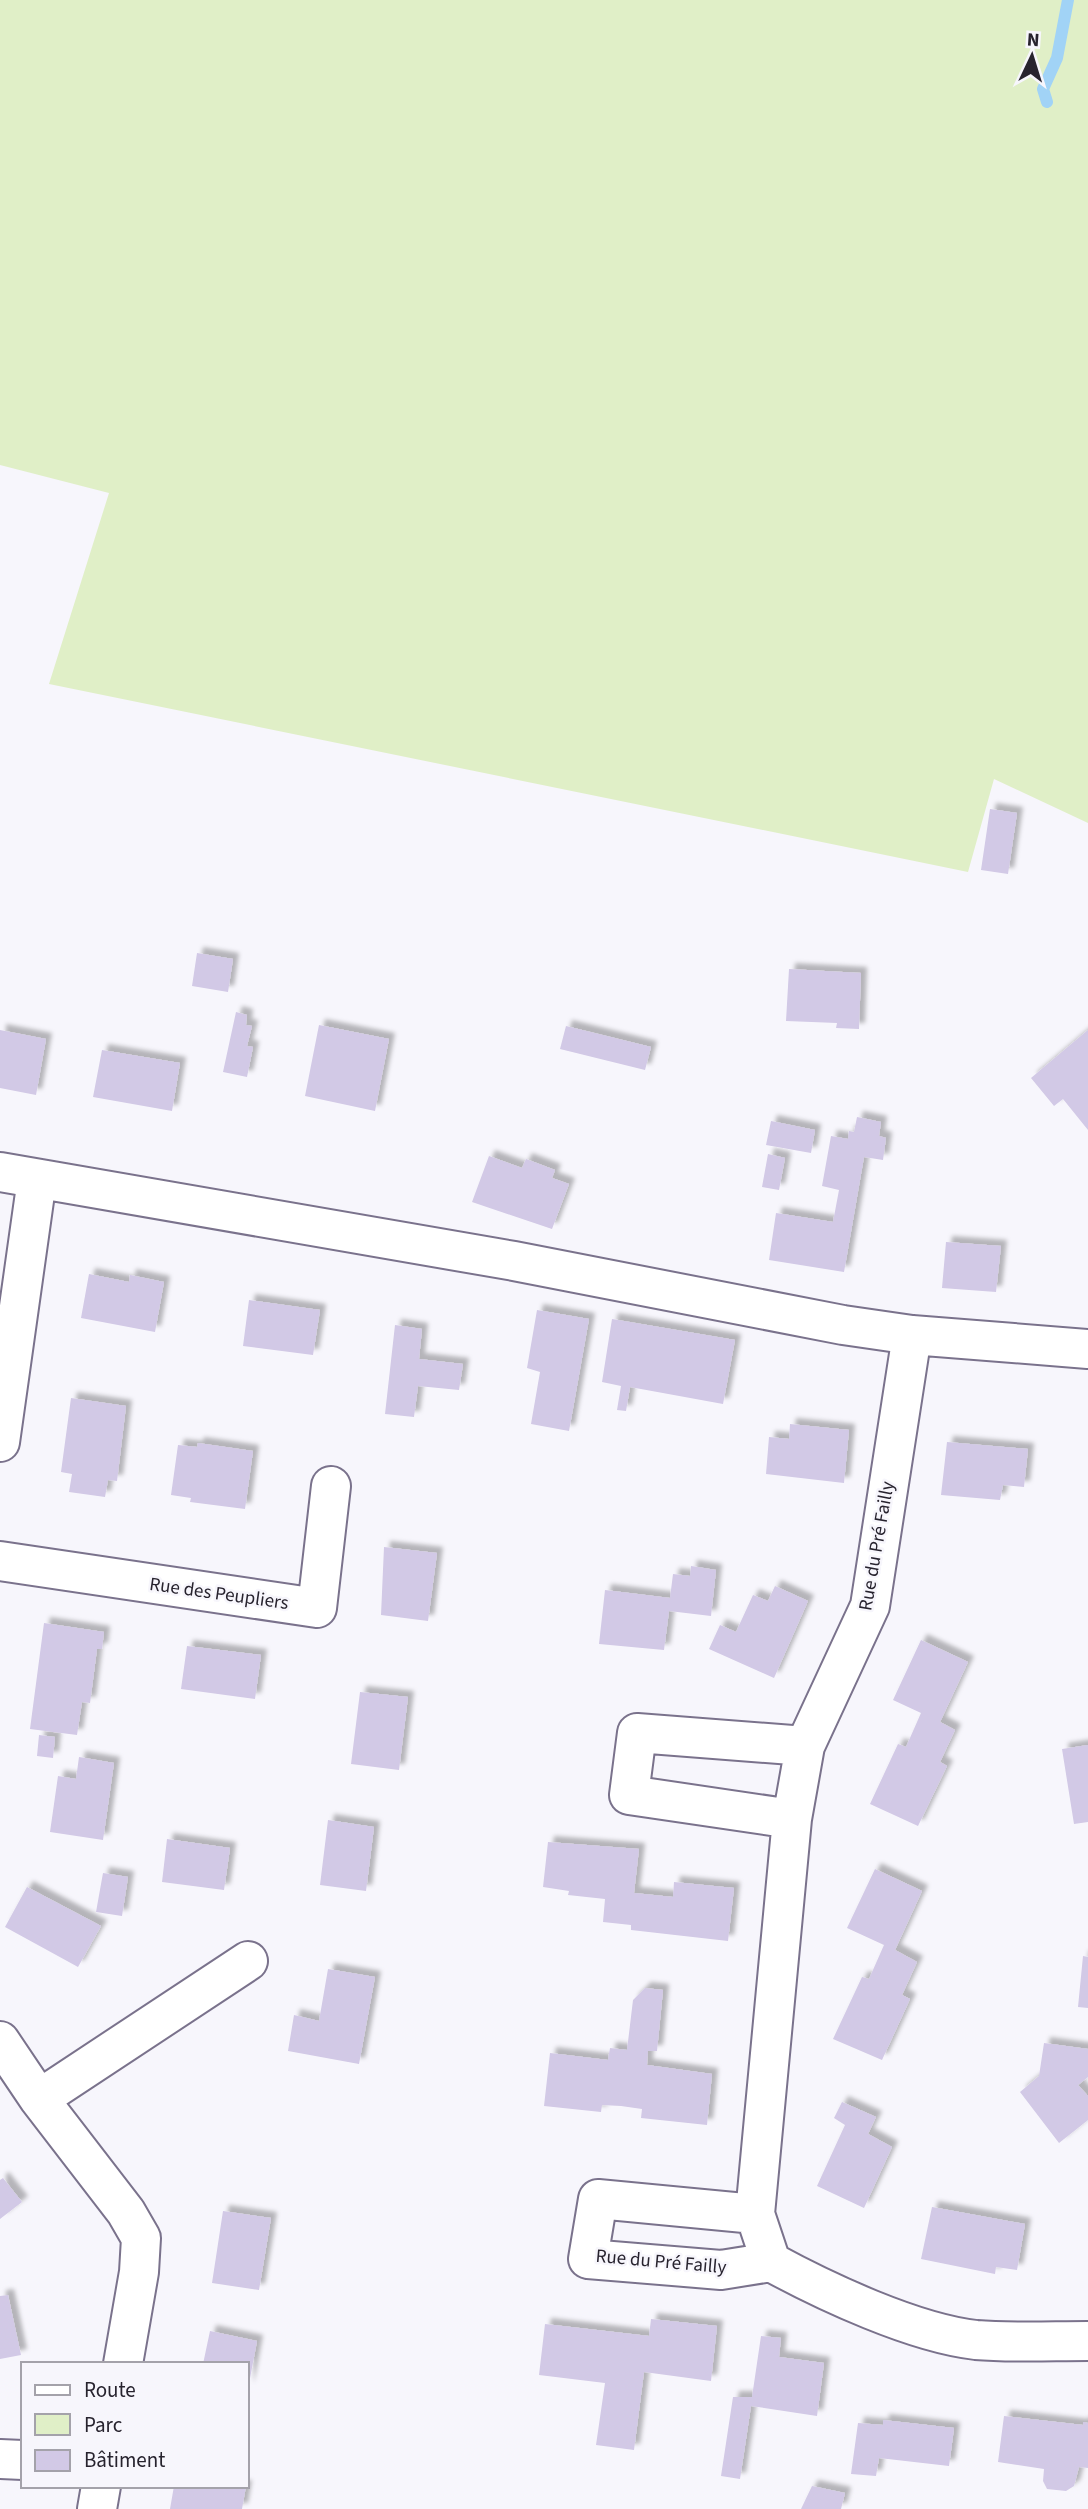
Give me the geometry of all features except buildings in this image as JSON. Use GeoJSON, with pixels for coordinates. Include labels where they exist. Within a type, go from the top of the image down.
{"type":"FeatureCollection","features":[{"type":"Feature","properties":{"kind":"street"},"geometry":{"type":"LineString","coordinates":[[0,1172],[514,1261],[743,1308],[912,1335],[1088,1349]]}},
{"type":"Feature","properties":{"kind":"street"},"geometry":{"type":"LineString","coordinates":[[0,1442],[37,1180]]}},
{"type":"Feature","properties":{"kind":"street","name":"Rue du Pré Failly"},"geometry":{"type":"LineString","coordinates":[[755,2214],[598,2199],[588,2259],[721,2270],[771,2262],[755,2214],[792,1819],[805,1746],[870,1605],[912,1335]]}},
{"type":"Feature","properties":{"kind":"street","name":"Rue des Peupliers"},"geometry":{"type":"LineString","coordinates":[[0,1561],[317,1608],[331,1486]]}},
{"type":"Feature","properties":{"kind":"street"},"geometry":{"type":"LineString","coordinates":[[792,1819],[629,1795],[637,1733],[805,1746]]}},
{"type":"Feature","properties":{"kind":"street"},"geometry":{"type":"LineString","coordinates":[[39,2099],[248,1961]]}},
{"type":"Feature","properties":{"kind":"street"},"geometry":{"type":"LineString","coordinates":[[0,2041],[39,2099],[126,2211],[141,2238],[139,2272],[123,2362]]}},
{"type":"Feature","properties":{"kind":"street"},"geometry":{"type":"LineString","coordinates":[[771,2262],[809,2283],[919,2326],[975,2340],[1088,2342]]}},
{"type":"Feature","properties":{"kind":"street"},"geometry":{"type":"LineString","coordinates":[[0,2459],[21,2460]]}},
{"type":"Feature","properties":{"kind":"street"},"geometry":{"type":"LineString","coordinates":[[97,2509],[101,2488]]}},
{"type":"Feature","properties":{"kind":"green space"},"geometry":{"type":"Polygon","coordinates":[[[0,0],[1088,0],[1088,823],[994,779],[968,872],[49,684],[109,493],[0,465],[0,0]]]}},
{"type":"Feature","properties":{"kind":"waterway"},"geometry":{"type":"LineString","coordinates":[[1047,102],[1043,89],[1057,58],[1068,0]]}}]}
